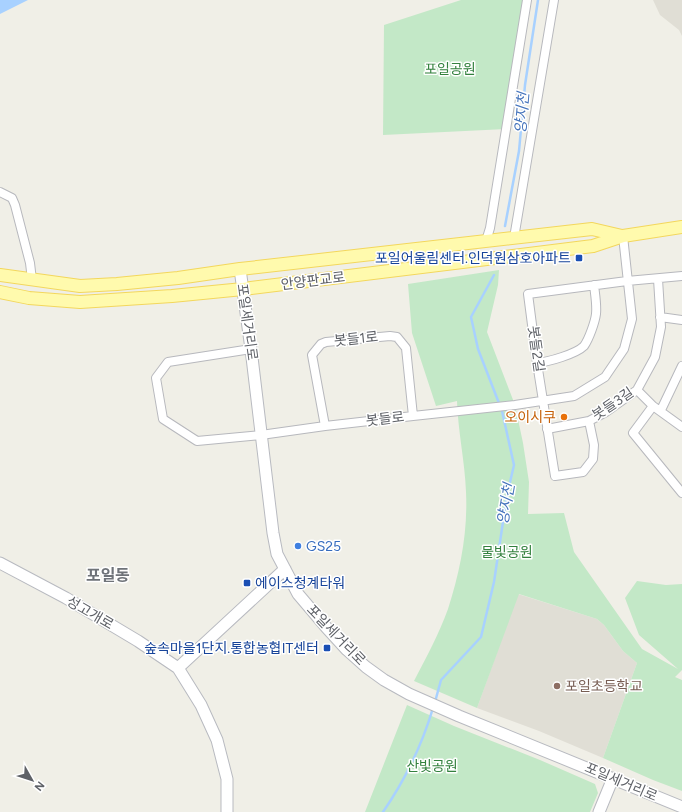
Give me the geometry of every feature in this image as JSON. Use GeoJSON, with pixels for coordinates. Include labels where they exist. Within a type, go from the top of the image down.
{"type":"FeatureCollection","features":[{"type":"Feature","properties":{"kind":"main road","name":"안양판교로"},"geometry":{"type":"LineString","coordinates":[[0,292],[29,298],[80,302],[172,296],[243,289],[593,246],[623,236],[682,227]]}},
{"type":"Feature","properties":{"kind":"main road","name":"안양판교로"},"geometry":{"type":"LineString","coordinates":[[0,275],[80,286],[117,284],[178,278],[240,268],[592,229],[623,236]]}},
{"type":"Feature","properties":{"kind":"street"},"geometry":{"type":"LineString","coordinates":[[486,241],[527,0]]}},
{"type":"Feature","properties":{"kind":"street"},"geometry":{"type":"LineString","coordinates":[[514,238],[554,0]]}},
{"type":"Feature","properties":{"kind":"street"},"geometry":{"type":"LineString","coordinates":[[0,192],[12,198],[15,205],[30,263],[32,280]]}},
{"type":"Feature","properties":{"kind":"street","name":"봇들로"},"geometry":{"type":"LineString","coordinates":[[251,349],[168,362],[156,378],[163,419],[198,441],[261,436],[325,426],[544,402],[574,396],[605,377],[624,349],[632,319],[623,236]]}},
{"type":"Feature","properties":{"kind":"street","name":"포일세거리로"},"geometry":{"type":"LineString","coordinates":[[240,268],[273,533],[277,554],[298,594],[347,650],[366,667],[384,680],[409,694],[682,807]]}},
{"type":"Feature","properties":{"kind":"street","name":"봇들2길"},"geometry":{"type":"LineString","coordinates":[[589,421],[594,445],[593,458],[583,472],[555,476],[537,363],[528,294],[627,281],[682,276]]}},
{"type":"Feature","properties":{"kind":"street","name":"봇들3길"},"geometry":{"type":"LineString","coordinates":[[547,429],[589,421],[606,412],[637,390],[655,357],[661,327],[658,278]]}},
{"type":"Feature","properties":{"kind":"street"},"geometry":{"type":"LineString","coordinates":[[537,363],[547,362],[565,356],[583,346],[591,330],[596,313],[594,285]]}},
{"type":"Feature","properties":{"kind":"street"},"geometry":{"type":"LineString","coordinates":[[660,318],[682,320]]}},
{"type":"Feature","properties":{"kind":"street","name":"봇들1로"},"geometry":{"type":"LineString","coordinates":[[325,426],[312,355],[321,344],[326,342],[390,336],[397,338],[406,348],[413,416]]}},
{"type":"Feature","properties":{"kind":"street"},"geometry":{"type":"LineString","coordinates":[[682,366],[657,408],[633,433],[682,493]]}},
{"type":"Feature","properties":{"kind":"street"},"geometry":{"type":"LineString","coordinates":[[637,390],[657,408],[682,427]]}},
{"type":"Feature","properties":{"kind":"street","name":"성고개로"},"geometry":{"type":"LineString","coordinates":[[0,563],[73,602],[138,641],[178,668],[201,705],[217,740],[227,779],[227,812]]}},
{"type":"Feature","properties":{"kind":"street"},"geometry":{"type":"LineString","coordinates":[[178,668],[285,569]]}},
{"type":"Feature","properties":{"kind":"street"},"geometry":{"type":"LineString","coordinates":[[599,812],[613,778]]}},
{"type":"Feature","properties":{"kind":"shaded area"},"geometry":{"type":"Polygon","coordinates":[[[653,0],[682,0],[682,36],[679,30],[660,15],[653,0]]]}},
{"type":"Feature","properties":{"kind":"shaded area","name":"포일초등학교"},"geometry":{"type":"Polygon","coordinates":[[[518,594],[597,619],[604,625],[623,651],[637,663],[603,758],[539,731],[477,708],[518,594]]]}},
{"type":"Feature","properties":{"kind":"green space","name":"포일공원"},"geometry":{"type":"Polygon","coordinates":[[[461,0],[525,0],[506,129],[383,135],[384,25],[461,0]]]}},
{"type":"Feature","properties":{"kind":"green space","name":"물빛공원"},"geometry":{"type":"Polygon","coordinates":[[[499,270],[498,285],[487,332],[515,405],[529,482],[528,514],[564,513],[574,552],[642,649],[678,669],[639,635],[625,598],[637,581],[666,585],[682,584],[682,670],[675,677],[682,680],[682,791],[603,758],[637,663],[623,651],[604,625],[597,619],[519,594],[477,708],[414,681],[441,628],[448,609],[462,552],[466,522],[466,507],[465,481],[457,401],[436,406],[412,333],[408,284],[499,270]]]}},
{"type":"Feature","properties":{"kind":"green space","name":"산빛공원"},"geometry":{"type":"Polygon","coordinates":[[[407,705],[595,784],[598,793],[590,812],[365,812],[407,705]]]}},
{"type":"Feature","properties":{"kind":"water"},"geometry":{"type":"Polygon","coordinates":[[[0,0],[28,0],[0,14],[0,0]]]}},
{"type":"Feature","properties":{"kind":"waterway","name":"양지천"},"geometry":{"type":"LineString","coordinates":[[505,226],[519,151],[525,85],[538,0]]}},
{"type":"Feature","properties":{"kind":"waterway","name":"양지천"},"geometry":{"type":"LineString","coordinates":[[435,702],[441,680],[481,637],[494,582],[507,495],[514,465],[502,411],[478,349],[471,317],[494,275]]}},
{"type":"Feature","properties":{"kind":"waterway","name":"양지천"},"geometry":{"type":"LineString","coordinates":[[383,812],[399,787],[412,762],[424,735],[433,708]]}},
{"type":"Feature","properties":{"kind":"place","name":"포일어울림센터.인덕원삼호아파트"},"geometry":{"type":"Point","coordinates":[579,258]}},
{"type":"Feature","properties":{"kind":"place","name":"오이시쿠"},"geometry":{"type":"Point","coordinates":[564,417]}},
{"type":"Feature","properties":{"kind":"place","name":"GS25"},"geometry":{"type":"Point","coordinates":[298,546]}},
{"type":"Feature","properties":{"kind":"place","name":"에이스청계타워"},"geometry":{"type":"Point","coordinates":[247,583]}},
{"type":"Feature","properties":{"kind":"place","name":"숲속마을1단지.통합농협IT센터"},"geometry":{"type":"Point","coordinates":[327,648]}},
{"type":"Feature","properties":{"kind":"place","name":"포일초등학교"},"geometry":{"type":"Point","coordinates":[557,686]}},
{"type":"Feature","properties":{"kind":"district","name":"포일동"},"geometry":{"type":"Point","coordinates":[108,575]}}]}
